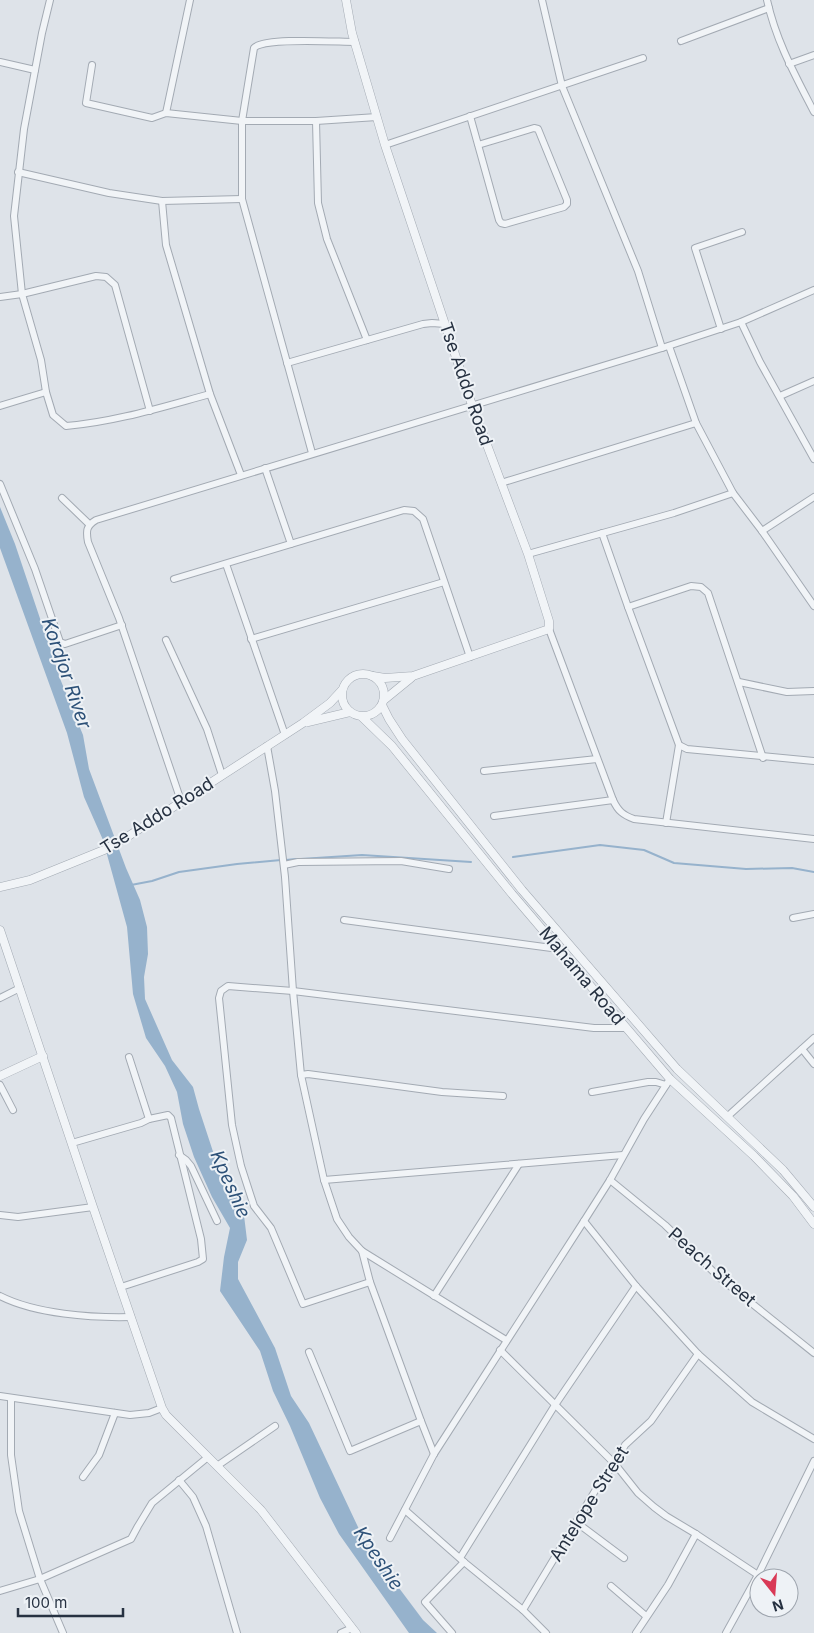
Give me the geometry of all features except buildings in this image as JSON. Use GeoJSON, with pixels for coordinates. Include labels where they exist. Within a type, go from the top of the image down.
{"type":"FeatureCollection","features":[{"type":"Feature","properties":{"kind":"street"},"geometry":{"type":"LineString","coordinates":[[50,0],[35,70],[18,172],[14,216],[22,294],[41,360],[46,392],[53,416],[66,426],[92,424],[210,394]]}},
{"type":"Feature","properties":{"kind":"street"},"geometry":{"type":"LineString","coordinates":[[166,113],[190,0]]}},
{"type":"Feature","properties":{"kind":"street","name":"Tse Addo Road"},"geometry":{"type":"LineString","coordinates":[[346,0],[355,42],[384,145],[472,405],[528,554],[549,621],[549,629]]}},
{"type":"Feature","properties":{"kind":"street"},"geometry":{"type":"LineString","coordinates":[[542,0],[562,86],[638,271],[696,423],[733,493],[811,597],[814,606]]}},
{"type":"Feature","properties":{"kind":"street"},"geometry":{"type":"LineString","coordinates":[[767,0],[773,24],[789,64],[814,112]]}},
{"type":"Feature","properties":{"kind":"street"},"geometry":{"type":"LineString","coordinates":[[681,41],[769,8]]}},
{"type":"Feature","properties":{"kind":"street"},"geometry":{"type":"LineString","coordinates":[[312,454],[242,199],[242,122],[254,48],[257,45],[280,41],[355,42]]}},
{"type":"Feature","properties":{"kind":"street"},"geometry":{"type":"LineString","coordinates":[[789,64],[814,55]]}},
{"type":"Feature","properties":{"kind":"street"},"geometry":{"type":"LineString","coordinates":[[384,145],[643,58]]}},
{"type":"Feature","properties":{"kind":"street"},"geometry":{"type":"LineString","coordinates":[[0,62],[35,70]]}},
{"type":"Feature","properties":{"kind":"street"},"geometry":{"type":"LineString","coordinates":[[92,64],[86,103],[152,118],[166,113],[242,122],[316,121],[377,117]]}},
{"type":"Feature","properties":{"kind":"street"},"geometry":{"type":"LineString","coordinates":[[470,116],[478,145],[501,223],[514,222],[564,207],[567,204],[538,129],[534,128],[478,145]]}},
{"type":"Feature","properties":{"kind":"street"},"geometry":{"type":"LineString","coordinates":[[316,121],[318,203],[327,239],[367,340]]}},
{"type":"Feature","properties":{"kind":"street"},"geometry":{"type":"LineString","coordinates":[[18,172],[109,193],[162,201],[242,199]]}},
{"type":"Feature","properties":{"kind":"street"},"geometry":{"type":"LineString","coordinates":[[162,201],[166,245],[210,394],[241,475]]}},
{"type":"Feature","properties":{"kind":"street"},"geometry":{"type":"LineString","coordinates":[[721,329],[695,248],[742,232]]}},
{"type":"Feature","properties":{"kind":"street"},"geometry":{"type":"LineString","coordinates":[[0,297],[22,294],[96,276],[106,277],[115,285],[150,410]]}},
{"type":"Feature","properties":{"kind":"street"},"geometry":{"type":"LineString","coordinates":[[182,801],[122,625],[88,542],[86,532],[89,524],[96,520],[241,475],[666,347],[741,322],[814,290]]}},
{"type":"Feature","properties":{"kind":"street"},"geometry":{"type":"LineString","coordinates":[[741,322],[760,362],[814,459]]}},
{"type":"Feature","properties":{"kind":"street"},"geometry":{"type":"LineString","coordinates":[[287,363],[423,324],[445,324]]}},
{"type":"Feature","properties":{"kind":"street"},"geometry":{"type":"LineString","coordinates":[[780,396],[814,382]]}},
{"type":"Feature","properties":{"kind":"street"},"geometry":{"type":"LineString","coordinates":[[0,406],[46,392]]}},
{"type":"Feature","properties":{"kind":"street"},"geometry":{"type":"LineString","coordinates":[[500,483],[696,423]]}},
{"type":"Feature","properties":{"kind":"street"},"geometry":{"type":"LineString","coordinates":[[265,468],[291,544]]}},
{"type":"Feature","properties":{"kind":"street"},"geometry":{"type":"LineString","coordinates":[[0,484],[34,569],[60,642],[65,644],[122,625]]}},
{"type":"Feature","properties":{"kind":"street"},"geometry":{"type":"LineString","coordinates":[[528,554],[674,513],[733,493]]}},
{"type":"Feature","properties":{"kind":"street"},"geometry":{"type":"LineString","coordinates":[[762,531],[814,497]]}},
{"type":"Feature","properties":{"kind":"street"},"geometry":{"type":"LineString","coordinates":[[62,498],[89,524]]}},
{"type":"Feature","properties":{"kind":"street"},"geometry":{"type":"LineString","coordinates":[[174,579],[404,510],[414,511],[423,519],[470,657]]}},
{"type":"Feature","properties":{"kind":"street"},"geometry":{"type":"LineString","coordinates":[[602,533],[679,745],[666,823]]}},
{"type":"Feature","properties":{"kind":"street"},"geometry":{"type":"LineString","coordinates":[[226,564],[285,735]]}},
{"type":"Feature","properties":{"kind":"street"},"geometry":{"type":"LineString","coordinates":[[251,639],[444,582]]}},
{"type":"Feature","properties":{"kind":"street"},"geometry":{"type":"LineString","coordinates":[[628,607],[691,586],[701,587],[708,593],[763,758]]}},
{"type":"Feature","properties":{"kind":"street"},"geometry":{"type":"LineString","coordinates":[[413,676],[383,702],[378,711],[370,716],[362,717],[350,712],[344,706],[342,690],[345,683],[358,674],[385,678],[413,676],[549,629],[613,800],[617,810],[623,815],[634,819],[814,839]]}},
{"type":"Feature","properties":{"kind":"street"},"geometry":{"type":"LineString","coordinates":[[166,640],[207,729],[222,775]]}},
{"type":"Feature","properties":{"kind":"street"},"geometry":{"type":"LineString","coordinates":[[374,676],[383,686],[383,702]]}},
{"type":"Feature","properties":{"kind":"street"},"geometry":{"type":"LineString","coordinates":[[739,682],[787,692],[809,692],[814,690]]}},
{"type":"Feature","properties":{"kind":"street","name":"Tse Addo Road"},"geometry":{"type":"LineString","coordinates":[[0,887],[30,880],[104,850],[303,723],[330,703],[342,690]]}},
{"type":"Feature","properties":{"kind":"street","name":"Mahama Road"},"geometry":{"type":"LineString","coordinates":[[383,702],[389,720],[402,739],[522,890],[677,1069],[783,1170],[814,1207]]}},
{"type":"Feature","properties":{"kind":"street","name":"Tse Addo Road"},"geometry":{"type":"LineString","coordinates":[[303,723],[350,712]]}},
{"type":"Feature","properties":{"kind":"street","name":"Mahama Road"},"geometry":{"type":"LineString","coordinates":[[362,717],[392,746],[626,1028],[668,1082],[754,1156],[793,1196],[814,1224]]}},
{"type":"Feature","properties":{"kind":"street"},"geometry":{"type":"LineString","coordinates":[[679,745],[687,749],[763,758],[814,761]]}},
{"type":"Feature","properties":{"kind":"street"},"geometry":{"type":"LineString","coordinates":[[267,746],[276,791],[284,864],[301,1075],[324,1180],[337,1219],[348,1238],[362,1251],[506,1340]]}},
{"type":"Feature","properties":{"kind":"street"},"geometry":{"type":"LineString","coordinates":[[484,771],[597,759]]}},
{"type":"Feature","properties":{"kind":"street"},"geometry":{"type":"LineString","coordinates":[[494,816],[613,800]]}},
{"type":"Feature","properties":{"kind":"street"},"geometry":{"type":"LineString","coordinates":[[284,864],[298,862],[401,861],[448,869]]}},
{"type":"Feature","properties":{"kind":"street"},"geometry":{"type":"LineString","coordinates":[[793,918],[814,914]]}},
{"type":"Feature","properties":{"kind":"street"},"geometry":{"type":"LineString","coordinates":[[344,920],[559,949]]}},
{"type":"Feature","properties":{"kind":"street"},"geometry":{"type":"LineString","coordinates":[[0,930],[92,1207],[122,1287],[162,1408],[166,1415],[261,1510],[354,1630],[341,1633]]}},
{"type":"Feature","properties":{"kind":"street"},"geometry":{"type":"LineString","coordinates":[[370,1282],[303,1304],[271,1228],[254,1206],[241,1166],[232,1125],[219,998],[221,990],[228,986],[293,991],[594,1028],[626,1028]]}},
{"type":"Feature","properties":{"kind":"street"},"geometry":{"type":"LineString","coordinates":[[0,998],[20,988]]}},
{"type":"Feature","properties":{"kind":"street"},"geometry":{"type":"LineString","coordinates":[[728,1116],[814,1038]]}},
{"type":"Feature","properties":{"kind":"street"},"geometry":{"type":"LineString","coordinates":[[802,1049],[814,1064]]}},
{"type":"Feature","properties":{"kind":"street"},"geometry":{"type":"LineString","coordinates":[[0,1076],[42,1056]]}},
{"type":"Feature","properties":{"kind":"street"},"geometry":{"type":"LineString","coordinates":[[129,1057],[149,1119]]}},
{"type":"Feature","properties":{"kind":"street"},"geometry":{"type":"LineString","coordinates":[[301,1075],[308,1074],[442,1092],[503,1096]]}},
{"type":"Feature","properties":{"kind":"street"},"geometry":{"type":"LineString","coordinates":[[592,1092],[648,1082],[668,1082]]}},
{"type":"Feature","properties":{"kind":"street"},"geometry":{"type":"LineString","coordinates":[[390,1538],[434,1454],[610,1180],[623,1155],[668,1082]]}},
{"type":"Feature","properties":{"kind":"street"},"geometry":{"type":"LineString","coordinates":[[0,1085],[14,1110]]}},
{"type":"Feature","properties":{"kind":"street"},"geometry":{"type":"LineString","coordinates":[[72,1143],[149,1119],[168,1115],[171,1118],[201,1240],[204,1254],[203,1259],[122,1287]]}},
{"type":"Feature","properties":{"kind":"street"},"geometry":{"type":"LineString","coordinates":[[179,1155],[191,1166],[217,1221]]}},
{"type":"Feature","properties":{"kind":"street"},"geometry":{"type":"LineString","coordinates":[[324,1180],[623,1155]]}},
{"type":"Feature","properties":{"kind":"street"},"geometry":{"type":"LineString","coordinates":[[434,1296],[519,1164]]}},
{"type":"Feature","properties":{"kind":"street","name":"Peach Street"},"geometry":{"type":"LineString","coordinates":[[610,1180],[664,1225],[720,1278],[814,1353]]}},
{"type":"Feature","properties":{"kind":"street"},"geometry":{"type":"LineString","coordinates":[[0,1215],[18,1218],[92,1207]]}},
{"type":"Feature","properties":{"kind":"street"},"geometry":{"type":"LineString","coordinates":[[584,1221],[636,1286],[698,1354],[752,1402],[814,1440]]}},
{"type":"Feature","properties":{"kind":"street"},"geometry":{"type":"LineString","coordinates":[[362,1251],[370,1282],[420,1422],[434,1454]]}},
{"type":"Feature","properties":{"kind":"street"},"geometry":{"type":"LineString","coordinates":[[452,1633],[425,1602],[462,1560],[555,1405],[636,1286]]}},
{"type":"Feature","properties":{"kind":"street"},"geometry":{"type":"LineString","coordinates":[[0,1296],[31,1308],[103,1318],[131,1317]]}},
{"type":"Feature","properties":{"kind":"street"},"geometry":{"type":"LineString","coordinates":[[500,1350],[614,1464],[638,1493],[666,1516],[749,1569]]}},
{"type":"Feature","properties":{"kind":"street"},"geometry":{"type":"LineString","coordinates":[[310,1352],[350,1452],[420,1422]]}},
{"type":"Feature","properties":{"kind":"street","name":"Antelope Street"},"geometry":{"type":"LineString","coordinates":[[524,1610],[601,1481],[626,1444],[652,1421],[698,1354]]}},
{"type":"Feature","properties":{"kind":"street"},"geometry":{"type":"LineString","coordinates":[[0,1396],[141,1415],[162,1408]]}},
{"type":"Feature","properties":{"kind":"street"},"geometry":{"type":"LineString","coordinates":[[11,1398],[11,1454],[19,1511],[40,1579],[63,1633]]}},
{"type":"Feature","properties":{"kind":"street"},"geometry":{"type":"LineString","coordinates":[[83,1477],[99,1456],[115,1413]]}},
{"type":"Feature","properties":{"kind":"street"},"geometry":{"type":"LineString","coordinates":[[217,1466],[275,1426]]}},
{"type":"Feature","properties":{"kind":"street"},"geometry":{"type":"LineString","coordinates":[[0,1591],[40,1579],[131,1539],[152,1503],[208,1457]]}},
{"type":"Feature","properties":{"kind":"street"},"geometry":{"type":"LineString","coordinates":[[761,1568],[814,1461]]}},
{"type":"Feature","properties":{"kind":"street"},"geometry":{"type":"LineString","coordinates":[[179,1480],[193,1497],[206,1526],[236,1633]]}},
{"type":"Feature","properties":{"kind":"street"},"geometry":{"type":"LineString","coordinates":[[405,1510],[462,1560],[524,1610],[546,1633]]}},
{"type":"Feature","properties":{"kind":"street"},"geometry":{"type":"LineString","coordinates":[[576,1522],[624,1558]]}},
{"type":"Feature","properties":{"kind":"street"},"geometry":{"type":"LineString","coordinates":[[636,1633],[668,1585],[696,1534]]}},
{"type":"Feature","properties":{"kind":"street"},"geometry":{"type":"LineString","coordinates":[[611,1586],[646,1616]]}},
{"type":"Feature","properties":{"kind":"street"},"geometry":{"type":"LineString","coordinates":[[726,1633],[749,1591]]}},
{"type":"Feature","properties":{"kind":"street"},"geometry":{"type":"LineString","coordinates":[[534,1633],[540,1627]]}},
{"type":"Feature","properties":{"kind":"water"},"geometry":{"type":"Polygon","coordinates":[[[0,507],[15,544],[61,681],[83,735],[89,769],[140,900],[147,927],[148,954],[144,977],[145,999],[172,1060],[193,1087],[223,1182],[235,1190],[242,1199],[247,1240],[238,1262],[238,1279],[275,1348],[291,1396],[309,1423],[366,1544],[423,1620],[437,1633],[409,1633],[339,1534],[320,1498],[273,1391],[260,1351],[220,1291],[230,1228],[212,1197],[194,1157],[183,1124],[177,1092],[165,1066],[146,1038],[133,994],[127,927],[103,840],[84,797],[67,733],[0,548],[0,507]]]}},
{"type":"Feature","properties":{"kind":"waterway"},"geometry":{"type":"LineString","coordinates":[[513,857],[600,845],[644,850],[674,863],[746,869],[792,868],[814,872]]}},
{"type":"Feature","properties":{"kind":"waterway"},"geometry":{"type":"LineString","coordinates":[[301,859],[362,855],[471,862]]}},
{"type":"Feature","properties":{"kind":"waterway"},"geometry":{"type":"LineString","coordinates":[[286,860],[296,859]]}},
{"type":"Feature","properties":{"kind":"waterway"},"geometry":{"type":"LineString","coordinates":[[131,885],[152,881],[179,872],[281,860]]}},
{"type":"Feature","properties":{"kind":"water label","name":"Kordjor River"},"geometry":{"type":"Point","coordinates":[67,673]}},
{"type":"Feature","properties":{"kind":"water label","name":"Kpeshie"},"geometry":{"type":"Point","coordinates":[231,1184]}},
{"type":"Feature","properties":{"kind":"water label","name":"Kpeshie"},"geometry":{"type":"Point","coordinates":[379,1558]}}]}
